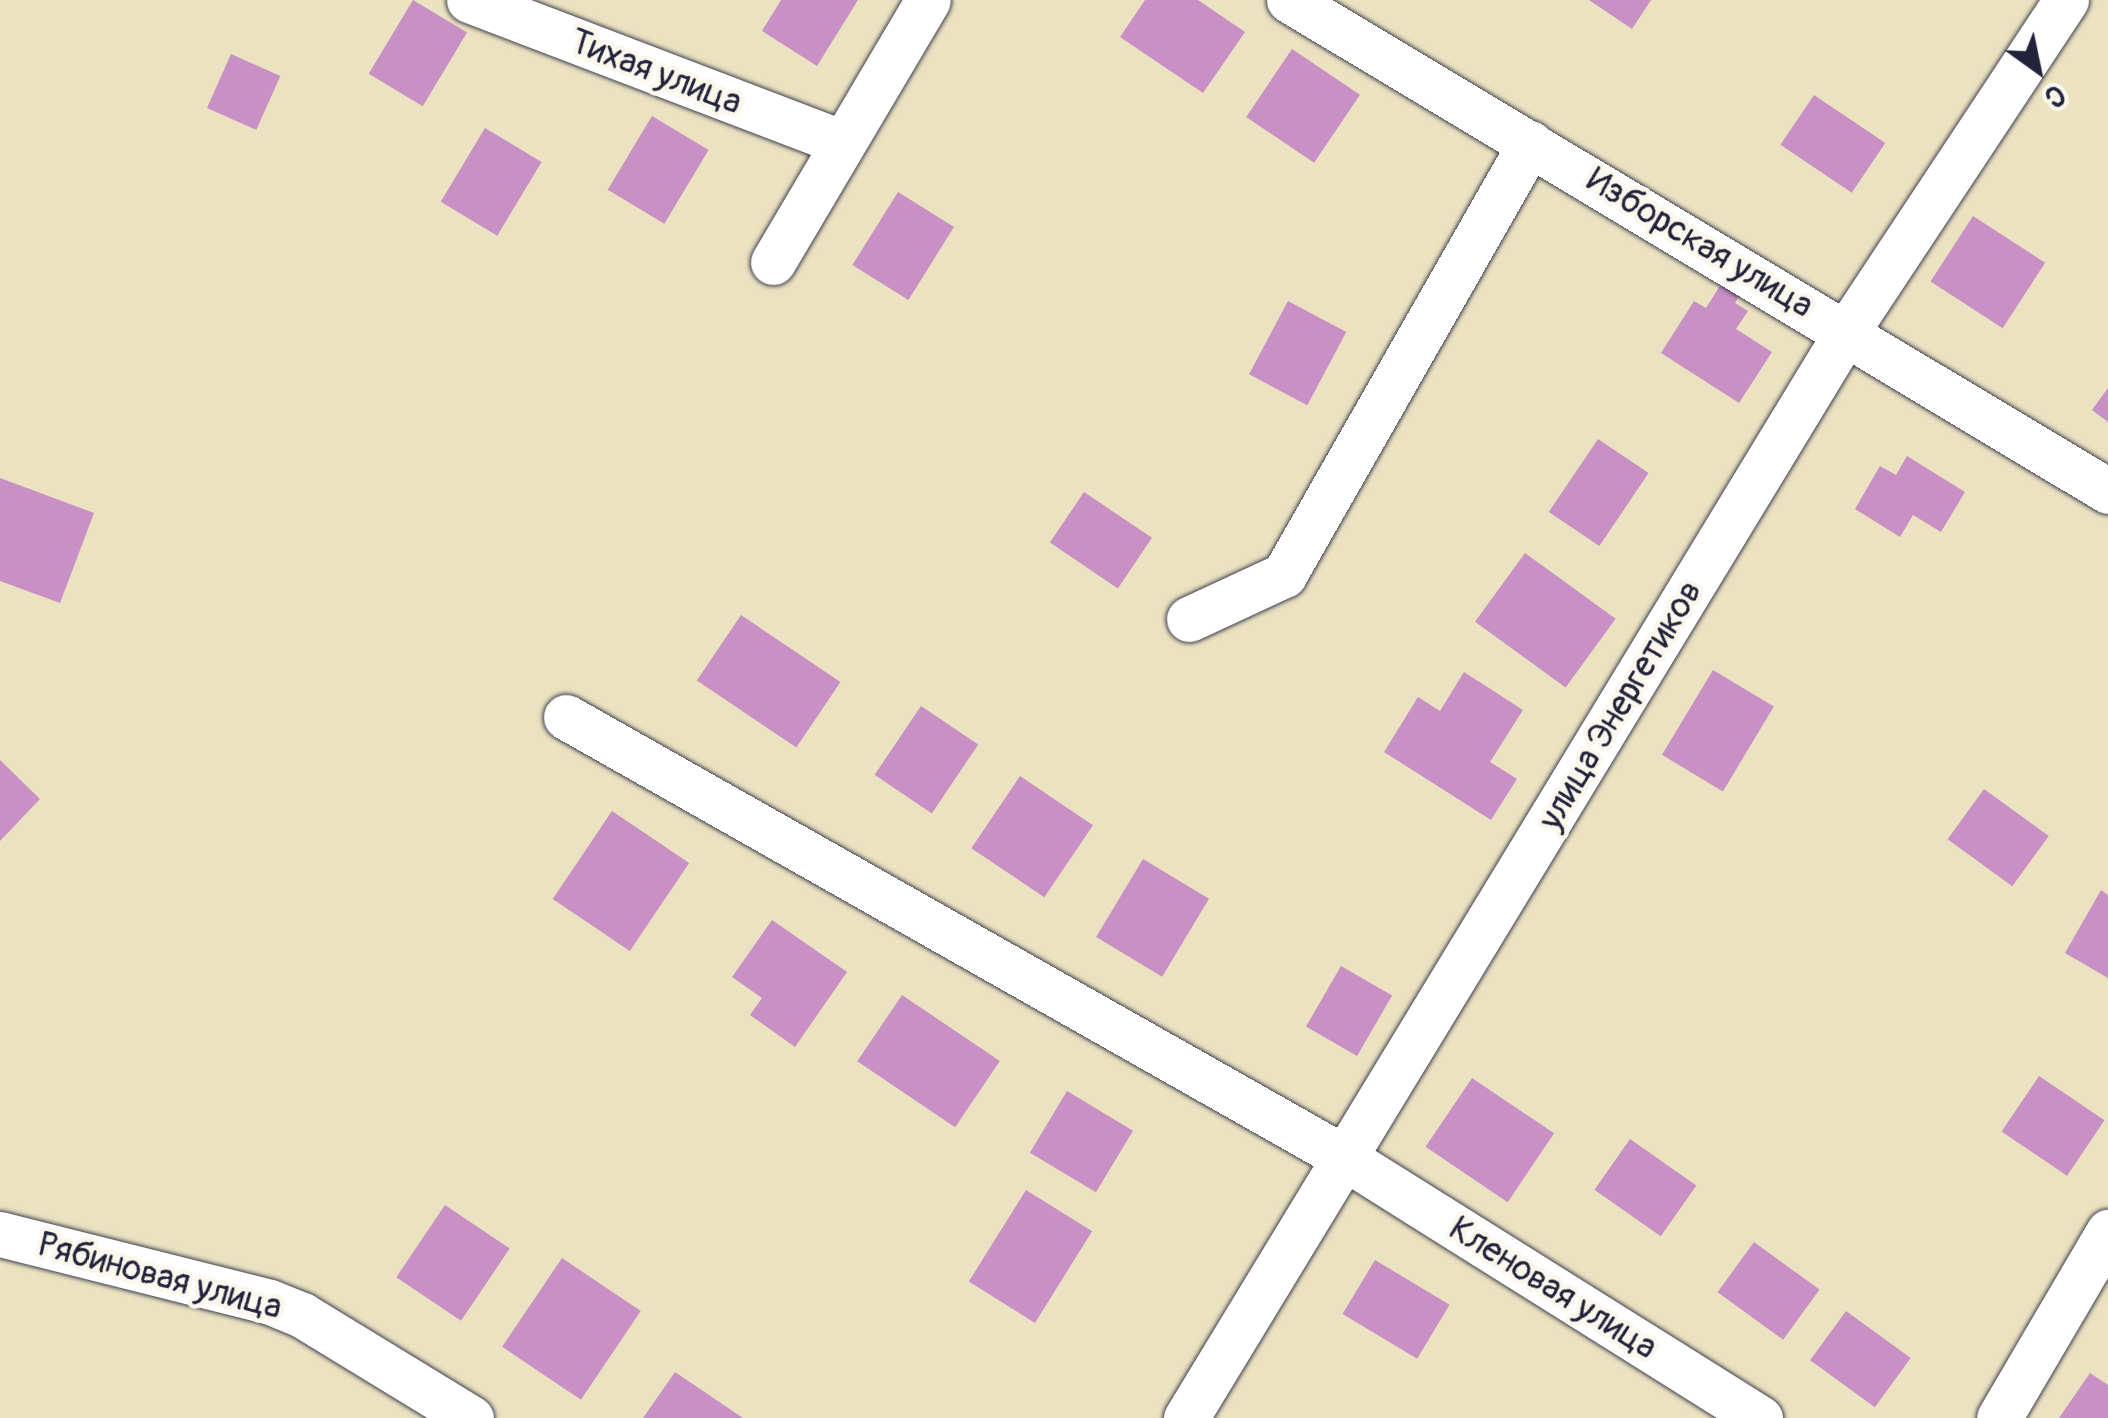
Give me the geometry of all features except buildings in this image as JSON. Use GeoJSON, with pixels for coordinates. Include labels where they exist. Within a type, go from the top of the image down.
{"type":"FeatureCollection","features":[{"type":"Feature","properties":{"kind":"street","name":"Тихая улица"},"geometry":{"type":"LineString","coordinates":[[469,0],[843,143]]}},
{"type":"Feature","properties":{"kind":"street"},"geometry":{"type":"LineString","coordinates":[[773,262],[928,0]]}},
{"type":"Feature","properties":{"kind":"street","name":"Изборская улица"},"geometry":{"type":"LineString","coordinates":[[1289,0],[1847,330],[2108,491]]}},
{"type":"Feature","properties":{"kind":"street","name":"улица Энергетиков"},"geometry":{"type":"LineString","coordinates":[[1186,1418],[1847,330],[2066,0]]}},
{"type":"Feature","properties":{"kind":"street"},"geometry":{"type":"LineString","coordinates":[[1189,620],[1284,576],[1530,143]]}},
{"type":"Feature","properties":{"kind":"street","name":"Кленовая улица"},"geometry":{"type":"LineString","coordinates":[[566,717],[1345,1158],[1760,1418]]}},
{"type":"Feature","properties":{"kind":"street"},"geometry":{"type":"LineString","coordinates":[[1999,1418],[2108,1232]]}},
{"type":"Feature","properties":{"kind":"street","name":"Рябиновая улица"},"geometry":{"type":"LineString","coordinates":[[0,1234],[270,1302],[302,1314],[471,1418]]}}]}
